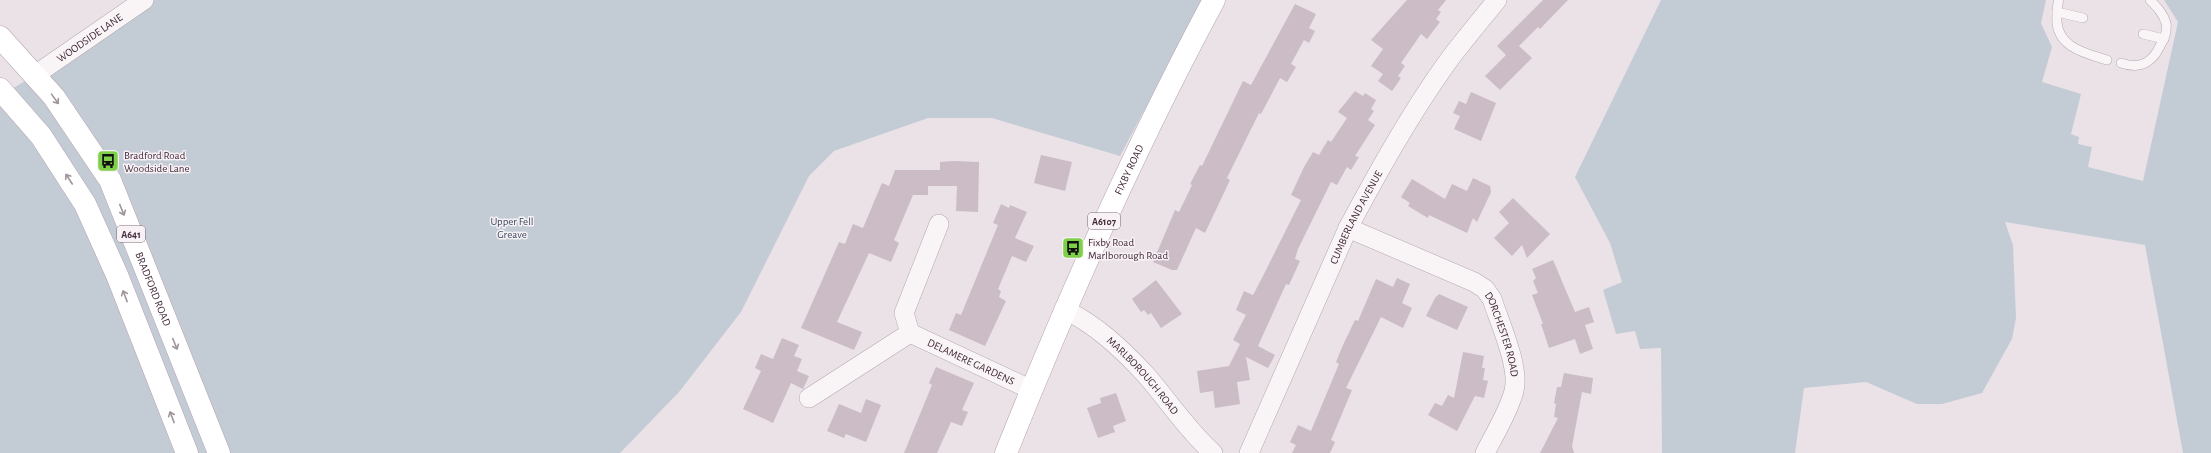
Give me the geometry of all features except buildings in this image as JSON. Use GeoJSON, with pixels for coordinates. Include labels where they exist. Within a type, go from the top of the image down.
{"type":"FeatureCollection","features":[{"type":"Feature","properties":{"kind":"main road","name":"FIXBY ROAD"},"geometry":{"type":"LineString","coordinates":[[1006,453],[1064,309],[1168,84],[1214,0]]}},
{"type":"Feature","properties":{"kind":"main road","name":"BRADFORD ROAD"},"geometry":{"type":"LineString","coordinates":[[0,39],[54,97],[110,180],[219,453]]}},
{"type":"Feature","properties":{"kind":"main road","name":"A641"},"geometry":{"type":"LineString","coordinates":[[0,89],[41,136],[85,204],[117,275],[187,453]]}},
{"type":"Feature","properties":{"kind":"street","name":"WOODSIDE LANE"},"geometry":{"type":"LineString","coordinates":[[35,76],[144,0]]}},
{"type":"Feature","properties":{"kind":"street","name":"CUMBERLAND AVENUE"},"geometry":{"type":"LineString","coordinates":[[1248,453],[1348,228],[1422,99],[1447,63],[1497,0]]}},
{"type":"Feature","properties":{"kind":"street"},"geometry":{"type":"LineString","coordinates":[[809,398],[910,333],[904,313],[939,224]]}},
{"type":"Feature","properties":{"kind":"street","name":"DORCHESTER ROAD"},"geometry":{"type":"LineString","coordinates":[[1348,228],[1474,282],[1485,289],[1492,299],[1515,372],[1514,390],[1508,408],[1485,453]]}},
{"type":"Feature","properties":{"kind":"street","name":"MARLBOROUGH ROAD"},"geometry":{"type":"LineString","coordinates":[[1064,309],[1088,322],[1116,345],[1145,374],[1191,431],[1213,453]]}},
{"type":"Feature","properties":{"kind":"street","name":"DELAMERE GARDENS"},"geometry":{"type":"LineString","coordinates":[[910,333],[1032,390]]}},
{"type":"Feature","properties":{"kind":"lane"},"geometry":{"type":"LineString","coordinates":[[2059,0],[2057,12],[2058,33],[2070,46],[2085,53],[2107,60]]}},
{"type":"Feature","properties":{"kind":"lane"},"geometry":{"type":"LineString","coordinates":[[2121,63],[2130,66],[2144,64],[2156,56],[2164,39],[2166,24],[2161,12],[2150,0]]}},
{"type":"Feature","properties":{"kind":"lane"},"geometry":{"type":"LineString","coordinates":[[2057,12],[2083,18]]}},
{"type":"Feature","properties":{"kind":"lane"},"geometry":{"type":"LineString","coordinates":[[2143,34],[2164,39]]}},
{"type":"Feature","properties":{"kind":"green space","name":"Upper Fell Greave"},"geometry":{"type":"Polygon","coordinates":[[[152,0],[1203,0],[1120,156],[992,118],[928,118],[834,151],[809,176],[741,312],[679,392],[620,453],[0,453],[0,96],[62,59],[152,0]]]}},
{"type":"Feature","properties":{"kind":"green space"},"geometry":{"type":"Polygon","coordinates":[[[1661,0],[2046,0],[2041,23],[2052,47],[2042,82],[2081,94],[2071,134],[2079,137],[2078,144],[2092,147],[2088,167],[2143,181],[2178,22],[2164,0],[2211,0],[2211,453],[2183,453],[2145,245],[2005,222],[2013,245],[2016,318],[2012,339],[1982,393],[1942,404],[1917,404],[1866,382],[1804,388],[1795,453],[1662,453],[1661,348],[1640,349],[1635,331],[1616,334],[1603,290],[1622,282],[1610,243],[1575,177],[1661,0]]]}},
{"type":"Feature","properties":{"kind":"place","name":"Bradford Road Woodside Lane"},"geometry":{"type":"Point","coordinates":[108,161]}},
{"type":"Feature","properties":{"kind":"place","name":"Fixby Road Marlborough Road"},"geometry":{"type":"Point","coordinates":[1073,248]}}]}
